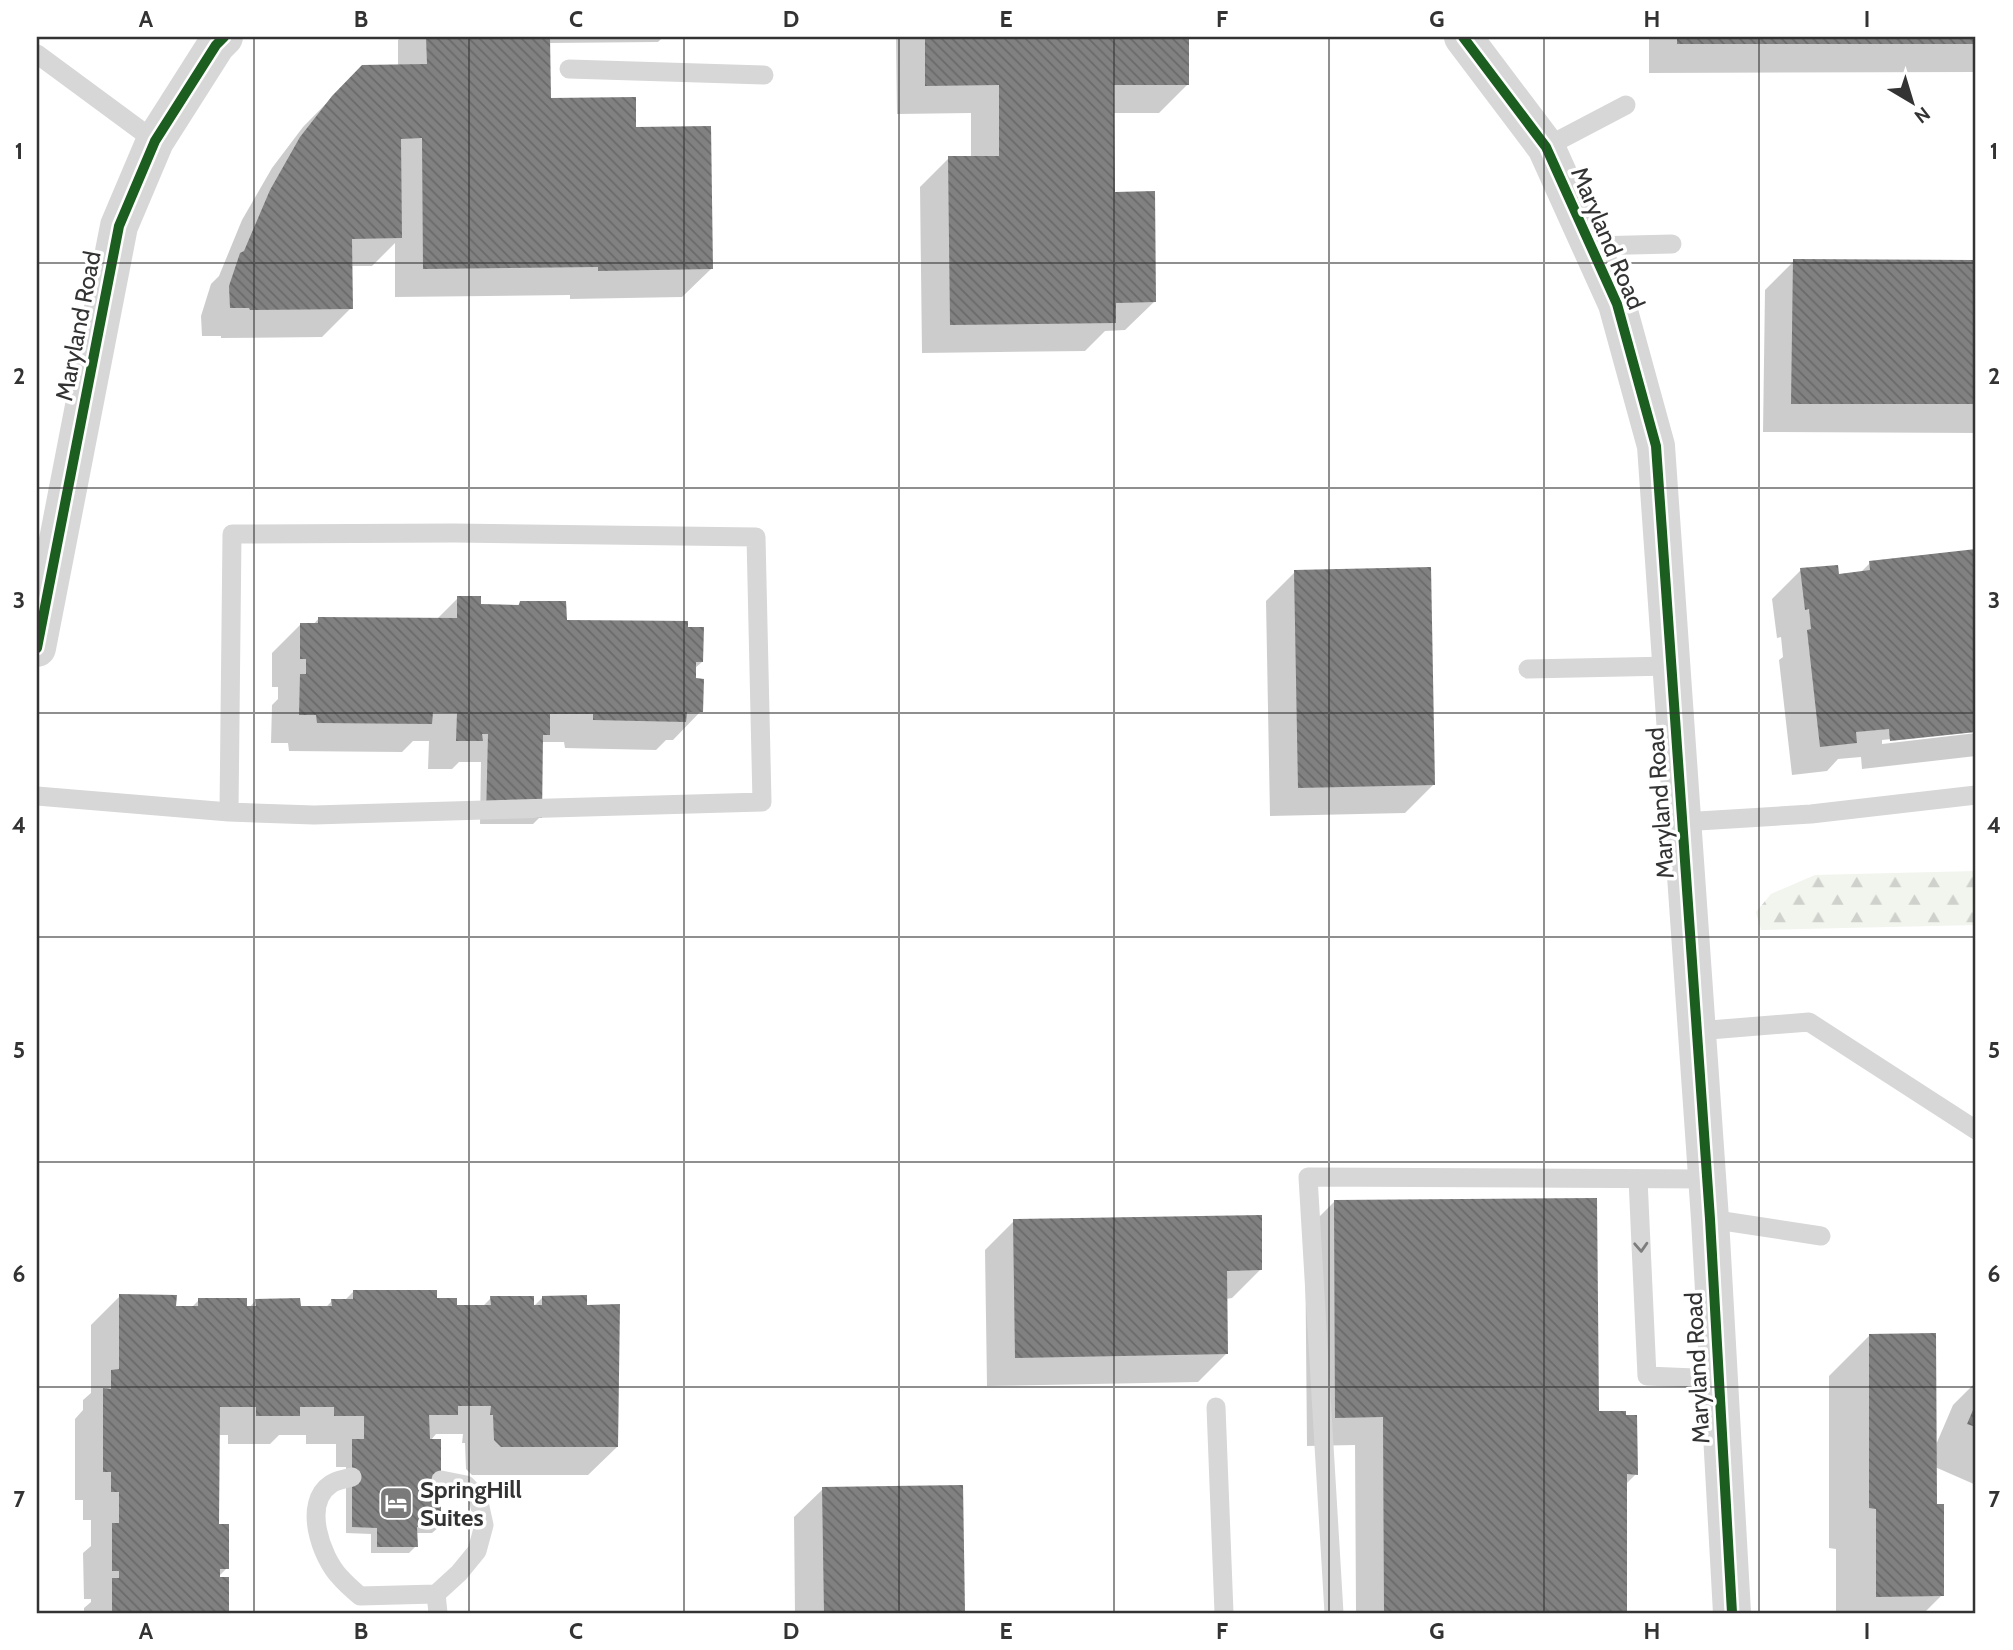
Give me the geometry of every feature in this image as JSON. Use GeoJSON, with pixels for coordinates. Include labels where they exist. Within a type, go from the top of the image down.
{"type":"FeatureCollection","features":[{"type":"Feature","properties":{"kind":"street","name":"Maryland Road"},"geometry":{"type":"LineString","coordinates":[[1463,37],[1546,147],[1617,304],[1656,446],[1710,1219],[1732,1613]]}},
{"type":"Feature","properties":{"kind":"street","name":"Maryland Road"},"geometry":{"type":"LineString","coordinates":[[37,648],[119,226],[155,141],[215,39]]}},
{"type":"Feature","properties":{"kind":"lane"},"geometry":{"type":"LineString","coordinates":[[37,54],[155,141]]}},
{"type":"Feature","properties":{"kind":"lane"},"geometry":{"type":"LineString","coordinates":[[569,69],[764,75]]}},
{"type":"Feature","properties":{"kind":"lane"},"geometry":{"type":"LineString","coordinates":[[1546,147],[1626,105]]}},
{"type":"Feature","properties":{"kind":"lane"},"geometry":{"type":"LineString","coordinates":[[1591,246],[1672,244]]}},
{"type":"Feature","properties":{"kind":"lane"},"geometry":{"type":"LineString","coordinates":[[37,796],[229,812],[314,815],[762,802],[757,537],[454,533],[232,534],[229,812]]}},
{"type":"Feature","properties":{"kind":"lane"},"geometry":{"type":"LineString","coordinates":[[1528,669],[1671,666]]}},
{"type":"Feature","properties":{"kind":"lane"},"geometry":{"type":"LineString","coordinates":[[1682,822],[1811,814],[1976,795]]}},
{"type":"Feature","properties":{"kind":"lane"},"geometry":{"type":"LineString","coordinates":[[1697,1031],[1809,1022],[1976,1130]]}},
{"type":"Feature","properties":{"kind":"lane"},"geometry":{"type":"LineString","coordinates":[[1334,1613],[1308,1177],[1707,1179]]}},
{"type":"Feature","properties":{"kind":"lane"},"geometry":{"type":"LineString","coordinates":[[1638,1179],[1647,1376],[1719,1379]]}},
{"type":"Feature","properties":{"kind":"lane"},"geometry":{"type":"LineString","coordinates":[[1710,1219],[1821,1236]]}},
{"type":"Feature","properties":{"kind":"lane"},"geometry":{"type":"LineString","coordinates":[[1216,1406],[1224,1613]]}},
{"type":"Feature","properties":{"kind":"lane"},"geometry":{"type":"LineString","coordinates":[[352,1477],[331,1484],[319,1497],[315,1520],[323,1550],[358,1605],[437,1603],[477,1551],[484,1525],[478,1498],[466,1485],[441,1480]]}},
{"type":"Feature","properties":{"kind":"green space"},"geometry":{"type":"Polygon","coordinates":[[[1976,871],[1976,925],[1761,930],[1756,912],[1771,894],[1815,875],[1976,871]]]}},
{"type":"Feature","properties":{"kind":"building"},"geometry":{"type":"Polygon","coordinates":[[[426,37],[550,37],[551,98],[636,97],[636,127],[711,126],[713,269],[423,269],[422,138],[401,139],[402,238],[352,239],[353,309],[230,308],[229,286],[240,253],[244,251],[270,190],[300,137],[332,96],[362,65],[427,64],[426,37]]]}},
{"type":"Feature","properties":{"kind":"building"},"geometry":{"type":"Polygon","coordinates":[[[925,37],[1189,37],[1189,85],[1114,85],[1115,192],[1155,191],[1156,302],[1116,303],[1116,323],[950,325],[948,156],[999,156],[999,85],[925,86],[925,37]]]}},
{"type":"Feature","properties":{"kind":"building"},"geometry":{"type":"Polygon","coordinates":[[[1677,37],[1976,37],[1976,44],[1677,44],[1677,37]]]}},
{"type":"Feature","properties":{"kind":"building"},"geometry":{"type":"Polygon","coordinates":[[[1793,259],[1976,260],[1976,404],[1791,404],[1793,259]]]}},
{"type":"Feature","properties":{"kind":"building"},"geometry":{"type":"Polygon","coordinates":[[[1976,549],[1976,732],[1890,741],[1889,729],[1856,732],[1857,743],[1820,747],[1807,630],[1811,629],[1809,609],[1805,610],[1800,568],[1838,565],[1839,574],[1870,570],[1869,561],[1976,549]]]}},
{"type":"Feature","properties":{"kind":"building"},"geometry":{"type":"Polygon","coordinates":[[[1431,567],[1435,785],[1298,788],[1294,570],[1431,567]]]}},
{"type":"Feature","properties":{"kind":"building"},"geometry":{"type":"Polygon","coordinates":[[[457,596],[481,596],[481,604],[519,605],[520,601],[566,601],[567,620],[688,621],[688,627],[704,627],[703,662],[696,662],[696,678],[704,679],[703,712],[687,712],[686,722],[593,720],[593,714],[550,714],[550,735],[543,735],[542,818],[486,818],[488,734],[482,734],[483,741],[456,741],[457,713],[433,712],[432,724],[317,723],[316,715],[299,715],[300,674],[306,674],[306,659],[300,659],[300,623],[318,623],[318,617],[457,618],[457,596]]]}},
{"type":"Feature","properties":{"kind":"building"},"geometry":{"type":"Polygon","coordinates":[[[1597,1198],[1599,1411],[1626,1411],[1626,1415],[1637,1415],[1638,1475],[1627,1474],[1627,1613],[1384,1613],[1383,1417],[1335,1418],[1334,1200],[1597,1198]]]}},
{"type":"Feature","properties":{"kind":"building"},"geometry":{"type":"Polygon","coordinates":[[[1262,1215],[1262,1270],[1227,1271],[1228,1354],[1015,1358],[1013,1219],[1262,1215]]]}},
{"type":"Feature","properties":{"kind":"building"},"geometry":{"type":"Polygon","coordinates":[[[353,1290],[437,1290],[437,1298],[457,1298],[457,1305],[491,1305],[490,1296],[534,1296],[534,1305],[542,1305],[542,1296],[587,1295],[587,1305],[620,1304],[618,1447],[501,1447],[494,1440],[491,1406],[458,1406],[458,1415],[429,1415],[430,1439],[441,1439],[441,1527],[417,1527],[418,1547],[377,1547],[377,1528],[352,1527],[352,1439],[364,1439],[364,1416],[334,1416],[334,1407],[300,1407],[300,1416],[256,1416],[256,1407],[220,1407],[219,1524],[229,1524],[229,1569],[220,1569],[220,1577],[229,1577],[229,1613],[112,1613],[112,1578],[119,1578],[119,1571],[112,1571],[112,1523],[119,1523],[119,1492],[111,1492],[111,1472],[103,1472],[103,1388],[111,1389],[111,1370],[119,1369],[119,1294],[177,1295],[176,1306],[198,1306],[198,1298],[247,1298],[247,1306],[256,1306],[255,1299],[300,1298],[301,1306],[332,1306],[331,1299],[353,1299],[353,1290]]]}},
{"type":"Feature","properties":{"kind":"building"},"geometry":{"type":"Polygon","coordinates":[[[1936,1333],[1937,1504],[1944,1504],[1944,1596],[1876,1597],[1876,1509],[1869,1508],[1869,1334],[1936,1333]]]}},
{"type":"Feature","properties":{"kind":"building"},"geometry":{"type":"Polygon","coordinates":[[[1976,1403],[1976,1427],[1967,1424],[1976,1403]]]}},
{"type":"Feature","properties":{"kind":"building"},"geometry":{"type":"Polygon","coordinates":[[[963,1485],[965,1613],[824,1613],[822,1487],[963,1485]]]}},
{"type":"Feature","properties":{"kind":"cycle path"},"geometry":{"type":"LineString","coordinates":[[37,648],[119,226],[155,141],[216,45],[224,37]]}},
{"type":"Feature","properties":{"kind":"cycle path"},"geometry":{"type":"LineString","coordinates":[[1463,37],[1546,147],[1617,304],[1656,446],[1710,1219],[1732,1613]]}},
{"type":"Feature","properties":{"kind":"place","name":"SpringHill Suites"},"geometry":{"type":"Point","coordinates":[396,1503]}}]}
